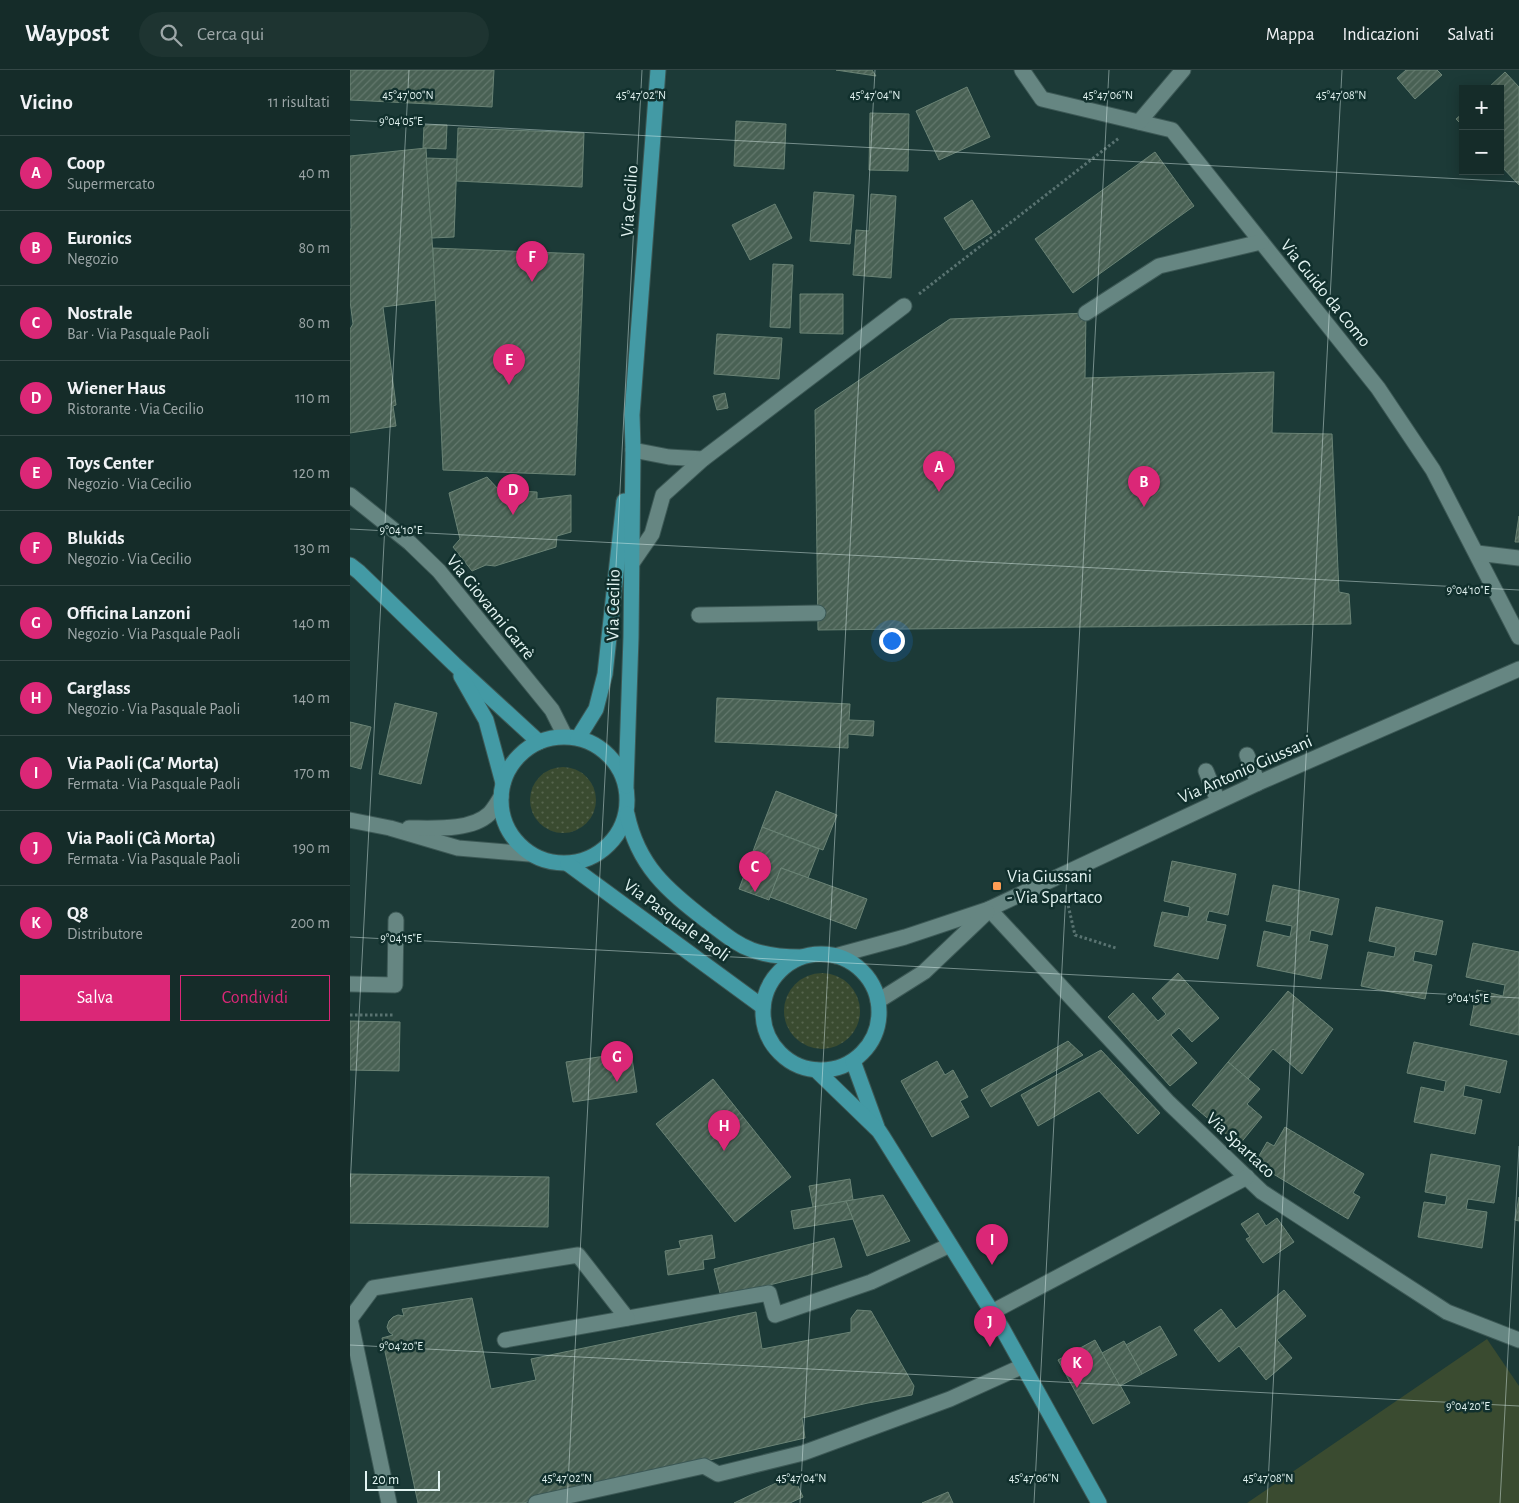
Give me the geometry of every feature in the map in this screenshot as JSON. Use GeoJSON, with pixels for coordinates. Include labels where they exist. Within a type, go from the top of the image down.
{"type":"FeatureCollection","features":[{"type":"Feature","properties":{"kind":"main road","name":"Via Cecilio"},"geometry":{"type":"LineString","coordinates":[[572,737],[596,709],[609,651],[632,425],[658,70]]}},
{"type":"Feature","properties":{"kind":"main road","name":"Via Cecilio"},"geometry":{"type":"LineString","coordinates":[[626,786],[630,709],[632,425]]}},
{"type":"Feature","properties":{"kind":"main road"},"geometry":{"type":"LineString","coordinates":[[350,565],[539,742]]}},
{"type":"Feature","properties":{"kind":"main road"},"geometry":{"type":"LineString","coordinates":[[454,664],[486,720],[502,790],[501,807],[506,825],[516,841],[530,854],[548,862],[568,864],[588,859],[606,848],[619,832],[627,812],[626,786],[619,767],[606,752],[593,743],[572,737],[552,738],[529,747],[513,763],[502,790]]}},
{"type":"Feature","properties":{"kind":"main road","name":"Via Pasquale Paoli"},"geometry":{"type":"LineString","coordinates":[[627,812],[631,834],[647,864],[666,886],[698,914],[720,932],[750,950],[766,955],[802,958]]}},
{"type":"Feature","properties":{"kind":"main road","name":"Via Pasquale Paoli"},"geometry":{"type":"LineString","coordinates":[[568,864],[763,1007]]}},
{"type":"Feature","properties":{"kind":"main road"},"geometry":{"type":"LineString","coordinates":[[817,954],[835,956],[856,965],[876,990],[879,1014],[874,1037],[862,1054],[853,1061],[830,1070],[816,1070],[796,1065],[784,1057],[774,1045],[764,1021],[763,1007],[765,997],[772,980],[790,963],[817,954]]}},
{"type":"Feature","properties":{"kind":"main road"},"geometry":{"type":"LineString","coordinates":[[853,1061],[879,1131],[992,1312],[1099,1503]]}},
{"type":"Feature","properties":{"kind":"main road"},"geometry":{"type":"LineString","coordinates":[[816,1070],[879,1131]]}},
{"type":"Feature","properties":{"kind":"street","name":"Via Guido da Como"},"geometry":{"type":"LineString","coordinates":[[1022,70],[1042,99],[1172,130],[1378,388],[1433,470],[1519,637]]}},
{"type":"Feature","properties":{"kind":"street"},"geometry":{"type":"LineString","coordinates":[[1139,122],[1183,70]]}},
{"type":"Feature","properties":{"kind":"street"},"geometry":{"type":"LineString","coordinates":[[1086,313],[1159,266],[1261,242]]}},
{"type":"Feature","properties":{"kind":"street"},"geometry":{"type":"LineString","coordinates":[[632,563],[652,534],[663,495],[704,459],[904,306]]}},
{"type":"Feature","properties":{"kind":"street"},"geometry":{"type":"LineString","coordinates":[[633,450],[669,457],[704,459]]}},
{"type":"Feature","properties":{"kind":"street","name":"Via Giovanni Garrè"},"geometry":{"type":"LineString","coordinates":[[350,495],[410,543],[439,571],[572,737]]}},
{"type":"Feature","properties":{"kind":"street"},"geometry":{"type":"LineString","coordinates":[[1477,553],[1519,558]]}},
{"type":"Feature","properties":{"kind":"street"},"geometry":{"type":"LineString","coordinates":[[699,615],[818,613]]}},
{"type":"Feature","properties":{"kind":"street","name":"Via Antonio Giussani"},"geometry":{"type":"LineString","coordinates":[[835,956],[905,937],[990,909],[1258,783],[1519,669]]}},
{"type":"Feature","properties":{"kind":"street"},"geometry":{"type":"LineString","coordinates":[[1247,755],[1258,783]]}},
{"type":"Feature","properties":{"kind":"street"},"geometry":{"type":"LineString","coordinates":[[1206,772],[1218,802]]}},
{"type":"Feature","properties":{"kind":"street"},"geometry":{"type":"LineString","coordinates":[[390,828],[439,828],[475,823],[490,814],[502,790]]}},
{"type":"Feature","properties":{"kind":"street"},"geometry":{"type":"LineString","coordinates":[[350,820],[390,828],[458,848],[530,854]]}},
{"type":"Feature","properties":{"kind":"street","name":"Via Antonio Giussani"},"geometry":{"type":"LineString","coordinates":[[878,1001],[924,972],[990,909]]}},
{"type":"Feature","properties":{"kind":"street","name":"Via Spartaco"},"geometry":{"type":"LineString","coordinates":[[990,909],[1169,1103],[1262,1192],[1447,1312],[1519,1340]]}},
{"type":"Feature","properties":{"kind":"street"},"geometry":{"type":"LineString","coordinates":[[350,984],[395,985],[396,920]]}},
{"type":"Feature","properties":{"kind":"street"},"geometry":{"type":"LineString","coordinates":[[992,1312],[1247,1176]]}},
{"type":"Feature","properties":{"kind":"street"},"geometry":{"type":"LineString","coordinates":[[505,1340],[769,1293],[775,1315],[871,1282],[950,1245]]}},
{"type":"Feature","properties":{"kind":"street"},"geometry":{"type":"LineString","coordinates":[[389,1503],[350,1319],[373,1288],[578,1255],[627,1318]]}},
{"type":"Feature","properties":{"kind":"street"},"geometry":{"type":"LineString","coordinates":[[536,1503],[704,1466],[718,1474],[803,1453],[950,1399],[1023,1366]]}},
{"type":"Feature","properties":{"kind":"path"},"geometry":{"type":"LineString","coordinates":[[904,306],[1139,122]]}},
{"type":"Feature","properties":{"kind":"path"},"geometry":{"type":"LineString","coordinates":[[1060,876],[1076,935],[1116,948]]}},
{"type":"Feature","properties":{"kind":"path"},"geometry":{"type":"LineString","coordinates":[[350,1015],[395,1016]]}},
{"type":"Feature","properties":{"kind":"green space"},"geometry":{"type":"Polygon","coordinates":[[[563,767],[576,770],[586,777],[593,787],[596,800],[593,813],[586,823],[576,830],[563,833],[550,830],[540,823],[533,813],[530,800],[533,787],[540,777],[550,770],[563,767]]]}},
{"type":"Feature","properties":{"kind":"green space"},"geometry":{"type":"Polygon","coordinates":[[[815,973],[829,973],[843,979],[854,990],[858,996],[860,1011],[858,1026],[849,1038],[837,1047],[815,1049],[801,1043],[790,1032],[784,1018],[784,1004],[790,990],[801,979],[815,973]]]}},
{"type":"Feature","properties":{"kind":"green space"},"geometry":{"type":"Polygon","coordinates":[[[1487,1339],[1519,1386],[1519,1503],[1247,1503],[1487,1339]]]}},
{"type":"Feature","properties":{"kind":"building"},"geometry":{"type":"Polygon","coordinates":[[[350,70],[494,70],[492,107],[350,100],[350,70]]]}},
{"type":"Feature","properties":{"kind":"building"},"geometry":{"type":"Polygon","coordinates":[[[836,70],[872,70],[876,76],[836,70]]]}},
{"type":"Feature","properties":{"kind":"building"},"geometry":{"type":"Polygon","coordinates":[[[1406,70],[1437,70],[1442,75],[1415,99],[1397,78],[1406,70]]]}},
{"type":"Feature","properties":{"kind":"building"},"geometry":{"type":"Polygon","coordinates":[[[1505,72],[1519,87],[1519,185],[1504,169],[1504,85],[1491,85],[1505,72]]]}},
{"type":"Feature","properties":{"kind":"building"},"geometry":{"type":"Polygon","coordinates":[[[967,87],[990,137],[939,160],[916,111],[967,87]]]}},
{"type":"Feature","properties":{"kind":"building"},"geometry":{"type":"Polygon","coordinates":[[[870,113],[909,114],[908,171],[869,170],[870,113]]]}},
{"type":"Feature","properties":{"kind":"building"},"geometry":{"type":"Polygon","coordinates":[[[736,121],[786,124],[784,169],[734,166],[736,121]]]}},
{"type":"Feature","properties":{"kind":"building"},"geometry":{"type":"Polygon","coordinates":[[[424,125],[447,125],[446,149],[423,148],[424,125]]]}},
{"type":"Feature","properties":{"kind":"building"},"geometry":{"type":"Polygon","coordinates":[[[458,128],[584,133],[582,187],[456,181],[458,128]]]}},
{"type":"Feature","properties":{"kind":"building"},"geometry":{"type":"Polygon","coordinates":[[[426,148],[436,300],[383,307],[396,405],[393,406],[396,426],[350,433],[350,329],[353,324],[350,301],[350,156],[426,148]]]}},
{"type":"Feature","properties":{"kind":"building"},"geometry":{"type":"Polygon","coordinates":[[[1155,152],[1194,206],[1073,293],[1035,239],[1155,152]]]}},
{"type":"Feature","properties":{"kind":"building"},"geometry":{"type":"Polygon","coordinates":[[[426,158],[457,159],[454,237],[432,238],[426,158]]]}},
{"type":"Feature","properties":{"kind":"building"},"geometry":{"type":"Polygon","coordinates":[[[814,192],[854,195],[850,244],[810,241],[814,192]]]}},
{"type":"Feature","properties":{"kind":"building"},"geometry":{"type":"Polygon","coordinates":[[[871,194],[896,196],[891,278],[853,275],[856,230],[869,231],[871,194]]]}},
{"type":"Feature","properties":{"kind":"building"},"geometry":{"type":"Polygon","coordinates":[[[972,200],[992,232],[964,250],[944,218],[972,200]]]}},
{"type":"Feature","properties":{"kind":"building"},"geometry":{"type":"Polygon","coordinates":[[[775,204],[792,238],[750,260],[732,225],[775,204]]]}},
{"type":"Feature","properties":{"kind":"building"},"geometry":{"type":"Polygon","coordinates":[[[433,248],[584,254],[575,475],[443,470],[433,248]]]}},
{"type":"Feature","properties":{"kind":"building"},"geometry":{"type":"Polygon","coordinates":[[[773,264],[793,265],[790,328],[770,327],[773,264]]]}},
{"type":"Feature","properties":{"kind":"building"},"geometry":{"type":"Polygon","coordinates":[[[800,294],[843,294],[843,334],[800,333],[800,294]]]}},
{"type":"Feature","properties":{"kind":"building"},"geometry":{"type":"Polygon","coordinates":[[[1086,313],[1085,378],[1274,372],[1272,433],[1332,434],[1339,592],[1349,594],[1351,624],[818,630],[815,410],[950,319],[1086,313]]]}},
{"type":"Feature","properties":{"kind":"building"},"geometry":{"type":"Polygon","coordinates":[[[717,334],[782,338],[779,379],[714,374],[717,334]]]}},
{"type":"Feature","properties":{"kind":"building"},"geometry":{"type":"Polygon","coordinates":[[[725,393],[728,408],[717,410],[713,396],[725,393]]]}},
{"type":"Feature","properties":{"kind":"building"},"geometry":{"type":"Polygon","coordinates":[[[487,477],[499,490],[537,492],[537,499],[571,495],[571,532],[557,536],[556,547],[495,566],[486,565],[472,571],[453,547],[460,539],[449,493],[487,477]]]}},
{"type":"Feature","properties":{"kind":"building"},"geometry":{"type":"Polygon","coordinates":[[[1519,516],[1519,542],[1515,542],[1519,516]]]}},
{"type":"Feature","properties":{"kind":"building"},"geometry":{"type":"Polygon","coordinates":[[[717,698],[850,704],[849,720],[874,721],[873,736],[848,734],[848,748],[715,742],[717,698]]]}},
{"type":"Feature","properties":{"kind":"building"},"geometry":{"type":"Polygon","coordinates":[[[395,703],[437,713],[421,784],[379,774],[395,703]]]}},
{"type":"Feature","properties":{"kind":"building"},"geometry":{"type":"Polygon","coordinates":[[[350,722],[371,727],[361,769],[350,766],[350,722]]]}},
{"type":"Feature","properties":{"kind":"building"},"geometry":{"type":"Polygon","coordinates":[[[776,791],[837,815],[823,850],[762,827],[776,791]]]}},
{"type":"Feature","properties":{"kind":"building"},"geometry":{"type":"Polygon","coordinates":[[[762,827],[819,849],[808,878],[781,868],[769,900],[739,889],[762,827]]]}},
{"type":"Feature","properties":{"kind":"building"},"geometry":{"type":"Polygon","coordinates":[[[1172,861],[1236,874],[1228,915],[1209,911],[1206,921],[1226,925],[1218,959],[1154,946],[1162,912],[1188,917],[1190,907],[1164,901],[1172,861]]]}},
{"type":"Feature","properties":{"kind":"building"},"geometry":{"type":"Polygon","coordinates":[[[781,868],[867,899],[856,929],[770,897],[781,868]]]}},
{"type":"Feature","properties":{"kind":"building"},"geometry":{"type":"Polygon","coordinates":[[[1273,885],[1339,899],[1332,935],[1311,930],[1309,941],[1328,945],[1321,979],[1257,966],[1264,931],[1290,937],[1292,926],[1266,921],[1273,885]]]}},
{"type":"Feature","properties":{"kind":"building"},"geometry":{"type":"Polygon","coordinates":[[[1376,907],[1443,921],[1436,955],[1415,951],[1413,961],[1432,965],[1425,999],[1361,986],[1368,952],[1394,957],[1396,947],[1369,941],[1376,907]]]}},
{"type":"Feature","properties":{"kind":"building"},"geometry":{"type":"Polygon","coordinates":[[[1473,943],[1519,952],[1519,1035],[1470,1025],[1477,990],[1503,996],[1505,985],[1466,977],[1473,943]]]}},
{"type":"Feature","properties":{"kind":"building"},"geometry":{"type":"Polygon","coordinates":[[[1178,973],[1219,1018],[1192,1042],[1179,1028],[1171,1035],[1197,1063],[1170,1086],[1108,1017],[1133,993],[1158,1021],[1166,1014],[1152,998],[1178,973]]]}},
{"type":"Feature","properties":{"kind":"building"},"geometry":{"type":"Polygon","coordinates":[[[1288,991],[1333,1029],[1302,1074],[1273,1049],[1248,1079],[1228,1062],[1288,991]]]}},
{"type":"Feature","properties":{"kind":"building"},"geometry":{"type":"Polygon","coordinates":[[[350,1021],[400,1022],[399,1071],[350,1070],[350,1021]]]}},
{"type":"Feature","properties":{"kind":"building"},"geometry":{"type":"Polygon","coordinates":[[[1068,1041],[1083,1055],[991,1107],[981,1090],[1068,1041]]]}},
{"type":"Feature","properties":{"kind":"building"},"geometry":{"type":"Polygon","coordinates":[[[1414,1042],[1507,1061],[1500,1093],[1465,1085],[1463,1096],[1482,1100],[1475,1134],[1414,1122],[1421,1087],[1444,1092],[1446,1081],[1407,1073],[1414,1042]]]}},
{"type":"Feature","properties":{"kind":"building"},"geometry":{"type":"Polygon","coordinates":[[[1101,1050],[1160,1113],[1138,1134],[1099,1091],[1038,1126],[1021,1095],[1101,1050]]]}},
{"type":"Feature","properties":{"kind":"building"},"geometry":{"type":"Polygon","coordinates":[[[631,1052],[637,1092],[573,1102],[566,1062],[631,1052]]]}},
{"type":"Feature","properties":{"kind":"building"},"geometry":{"type":"Polygon","coordinates":[[[937,1061],[945,1075],[953,1070],[968,1097],[960,1101],[969,1117],[932,1137],[901,1081],[937,1061]]]}},
{"type":"Feature","properties":{"kind":"building"},"geometry":{"type":"Polygon","coordinates":[[[1228,1062],[1260,1089],[1247,1104],[1262,1117],[1239,1145],[1192,1105],[1228,1062]]]}},
{"type":"Feature","properties":{"kind":"building"},"geometry":{"type":"Polygon","coordinates":[[[713,1079],[791,1177],[735,1222],[656,1124],[713,1079]]]}},
{"type":"Feature","properties":{"kind":"building"},"geometry":{"type":"Polygon","coordinates":[[[1285,1127],[1364,1174],[1353,1193],[1360,1197],[1348,1219],[1255,1163],[1267,1142],[1274,1146],[1285,1127]]]}},
{"type":"Feature","properties":{"kind":"building"},"geometry":{"type":"Polygon","coordinates":[[[1431,1154],[1500,1166],[1494,1203],[1468,1199],[1466,1209],[1487,1212],[1482,1248],[1418,1237],[1424,1202],[1445,1205],[1447,1196],[1425,1192],[1431,1154]]]}},
{"type":"Feature","properties":{"kind":"building"},"geometry":{"type":"Polygon","coordinates":[[[350,1174],[549,1177],[548,1227],[350,1223],[350,1174]]]}},
{"type":"Feature","properties":{"kind":"building"},"geometry":{"type":"Polygon","coordinates":[[[850,1179],[853,1200],[813,1207],[809,1186],[850,1179]]]}},
{"type":"Feature","properties":{"kind":"building"},"geometry":{"type":"Polygon","coordinates":[[[883,1195],[910,1241],[867,1256],[846,1201],[883,1195]]]}},
{"type":"Feature","properties":{"kind":"building"},"geometry":{"type":"Polygon","coordinates":[[[1519,1197],[1519,1221],[1515,1220],[1519,1197]]]}},
{"type":"Feature","properties":{"kind":"building"},"geometry":{"type":"Polygon","coordinates":[[[846,1201],[853,1219],[794,1229],[791,1211],[846,1201]]]}},
{"type":"Feature","properties":{"kind":"building"},"geometry":{"type":"Polygon","coordinates":[[[1258,1213],[1266,1226],[1277,1218],[1294,1242],[1263,1263],[1246,1239],[1250,1237],[1241,1224],[1258,1213]]]}},
{"type":"Feature","properties":{"kind":"building"},"geometry":{"type":"Polygon","coordinates":[[[712,1235],[715,1258],[703,1260],[704,1269],[668,1275],[665,1251],[681,1248],[679,1241],[712,1235]]]}},
{"type":"Feature","properties":{"kind":"building"},"geometry":{"type":"Polygon","coordinates":[[[834,1238],[842,1267],[721,1297],[714,1269],[834,1238]]]}},
{"type":"Feature","properties":{"kind":"building"},"geometry":{"type":"Polygon","coordinates":[[[1284,1290],[1306,1316],[1277,1340],[1292,1358],[1266,1380],[1239,1346],[1219,1362],[1194,1330],[1221,1309],[1236,1329],[1284,1290]]]}},
{"type":"Feature","properties":{"kind":"building"},"geometry":{"type":"Polygon","coordinates":[[[472,1298],[491,1389],[536,1380],[531,1359],[756,1312],[762,1349],[851,1332],[851,1318],[857,1310],[871,1311],[914,1386],[912,1395],[802,1418],[805,1438],[523,1503],[418,1503],[382,1338],[393,1335],[387,1327],[389,1321],[398,1315],[404,1316],[402,1309],[472,1298]]]}},
{"type":"Feature","properties":{"kind":"building"},"geometry":{"type":"Polygon","coordinates":[[[1160,1326],[1177,1355],[1142,1374],[1126,1345],[1160,1326]]]}},
{"type":"Feature","properties":{"kind":"building"},"geometry":{"type":"Polygon","coordinates":[[[1095,1340],[1130,1403],[1093,1424],[1058,1360],[1095,1340]]]}},
{"type":"Feature","properties":{"kind":"building"},"geometry":{"type":"Polygon","coordinates":[[[1124,1341],[1142,1374],[1120,1386],[1102,1353],[1124,1341]]]}},
{"type":"Feature","properties":{"kind":"building"},"geometry":{"type":"Polygon","coordinates":[[[793,1475],[803,1497],[790,1503],[734,1503],[793,1475]]]}},
{"type":"Feature","properties":{"kind":"building"},"geometry":{"type":"Polygon","coordinates":[[[948,1492],[953,1503],[922,1503],[948,1492]]]}},
{"type":"Feature","properties":{"kind":"place","name":"Blukids"},"geometry":{"type":"Point","coordinates":[532,282]}},
{"type":"Feature","properties":{"kind":"place","name":"Toys Center"},"geometry":{"type":"Point","coordinates":[509,385]}},
{"type":"Feature","properties":{"kind":"place","name":"Coop"},"geometry":{"type":"Point","coordinates":[939,492]}},
{"type":"Feature","properties":{"kind":"place","name":"Euronics"},"geometry":{"type":"Point","coordinates":[1144,507]}},
{"type":"Feature","properties":{"kind":"place","name":"Wiener Haus"},"geometry":{"type":"Point","coordinates":[513,515]}},
{"type":"Feature","properties":{"kind":"place","name":"Via Giussani - Via Spartaco"},"geometry":{"type":"Point","coordinates":[997,886]}},
{"type":"Feature","properties":{"kind":"place","name":"Nostrale"},"geometry":{"type":"Point","coordinates":[755,892]}},
{"type":"Feature","properties":{"kind":"place","name":"Officina Lanzoni"},"geometry":{"type":"Point","coordinates":[617,1082]}},
{"type":"Feature","properties":{"kind":"place","name":"Carglass"},"geometry":{"type":"Point","coordinates":[724,1151]}},
{"type":"Feature","properties":{"kind":"place","name":"Via Paoli (Ca' Morta)"},"geometry":{"type":"Point","coordinates":[992,1265]}},
{"type":"Feature","properties":{"kind":"place","name":"Via Paoli (Cà Morta)"},"geometry":{"type":"Point","coordinates":[990,1347]}},
{"type":"Feature","properties":{"kind":"place","name":"Q8"},"geometry":{"type":"Point","coordinates":[1077,1388]}}]}
